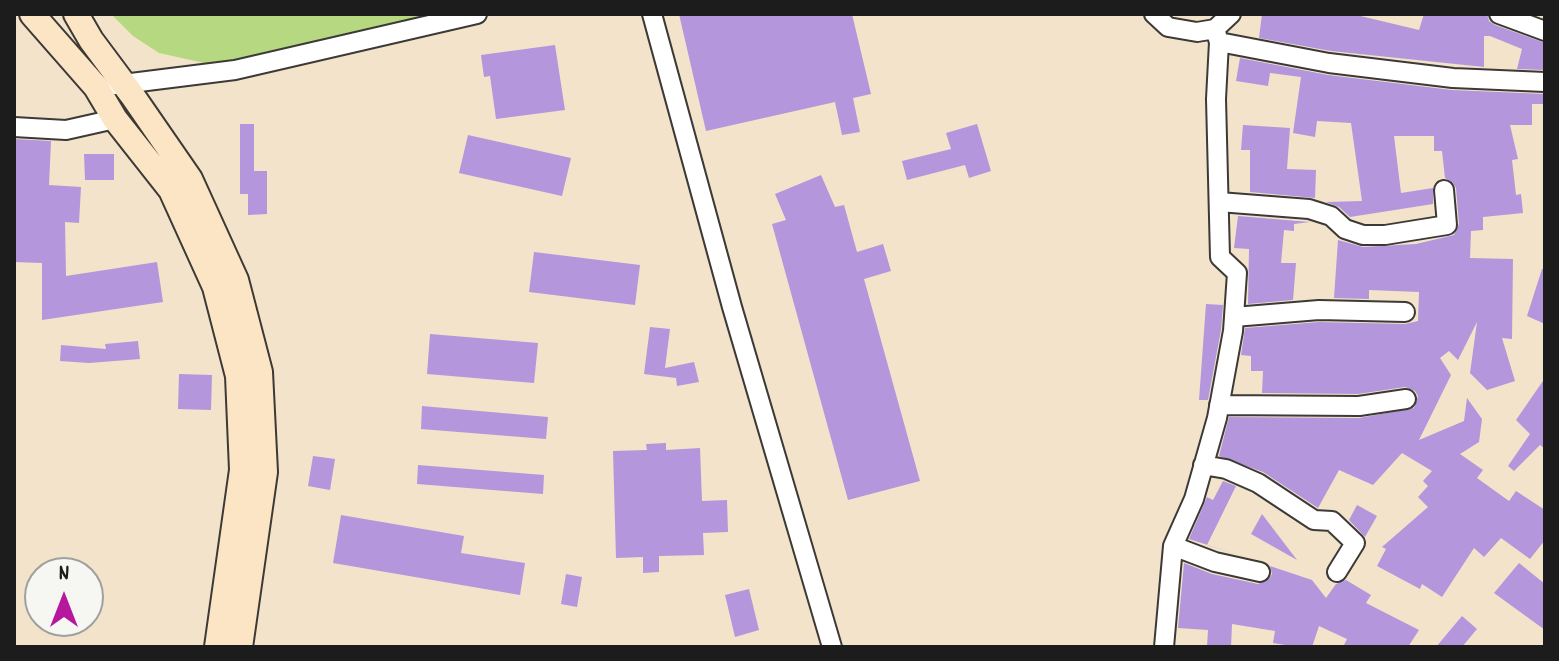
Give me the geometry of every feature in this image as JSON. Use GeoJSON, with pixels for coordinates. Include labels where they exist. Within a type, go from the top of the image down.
{"type":"FeatureCollection","features":[{"type":"Feature","properties":{"kind":"main road"},"geometry":{"type":"LineString","coordinates":[[32,14],[96,87],[115,119],[171,190],[215,287],[238,376],[242,470],[217,647]]}},
{"type":"Feature","properties":{"kind":"main road"},"geometry":{"type":"LineString","coordinates":[[76,14],[91,40],[190,179],[236,280],[260,372],[265,472],[240,647]]}},
{"type":"Feature","properties":{"kind":"street"},"geometry":{"type":"LineString","coordinates":[[96,87],[235,70],[477,14]]}},
{"type":"Feature","properties":{"kind":"street"},"geometry":{"type":"LineString","coordinates":[[652,14],[732,307],[832,647]]}},
{"type":"Feature","properties":{"kind":"street"},"geometry":{"type":"LineString","coordinates":[[1154,14],[1168,27],[1329,63],[1453,78],[1545,82]]}},
{"type":"Feature","properties":{"kind":"street"},"geometry":{"type":"LineString","coordinates":[[1164,647],[1173,546],[1194,499],[1219,405],[1234,317],[1237,273],[1220,257],[1216,99],[1217,36],[1231,14]]}},
{"type":"Feature","properties":{"kind":"street"},"geometry":{"type":"LineString","coordinates":[[1499,14],[1545,31]]}},
{"type":"Feature","properties":{"kind":"street"},"geometry":{"type":"LineString","coordinates":[[14,127],[69,129],[115,119]]}},
{"type":"Feature","properties":{"kind":"street"},"geometry":{"type":"LineString","coordinates":[[1219,202],[1309,209],[1331,216],[1345,229],[1363,235],[1385,235],[1447,225],[1444,190]]}},
{"type":"Feature","properties":{"kind":"street"},"geometry":{"type":"LineString","coordinates":[[1234,317],[1319,310],[1405,312]]}},
{"type":"Feature","properties":{"kind":"street"},"geometry":{"type":"LineString","coordinates":[[1219,405],[1359,406],[1406,399]]}},
{"type":"Feature","properties":{"kind":"street"},"geometry":{"type":"LineString","coordinates":[[1203,465],[1226,469],[1258,483],[1314,520],[1332,521],[1355,543],[1337,572]]}},
{"type":"Feature","properties":{"kind":"street"},"geometry":{"type":"LineString","coordinates":[[1173,546],[1215,562],[1260,572]]}},
{"type":"Feature","properties":{"kind":"green space"},"geometry":{"type":"Polygon","coordinates":[[[111,14],[447,14],[252,60],[209,64],[159,53],[133,36],[111,14]]]}},
{"type":"Feature","properties":{"kind":"building"},"geometry":{"type":"Polygon","coordinates":[[[679,14],[852,14],[871,94],[853,98],[860,132],[842,135],[835,102],[706,131],[679,14]]]}},
{"type":"Feature","properties":{"kind":"building"},"geometry":{"type":"Polygon","coordinates":[[[1262,14],[1352,14],[1419,30],[1424,14],[1487,14],[1489,21],[1495,25],[1545,43],[1545,70],[1517,69],[1522,49],[1490,36],[1484,36],[1484,67],[1331,51],[1259,38],[1262,14]]]}},
{"type":"Feature","properties":{"kind":"building"},"geometry":{"type":"Polygon","coordinates":[[[555,45],[565,110],[496,119],[490,76],[484,77],[481,55],[555,45]]]}},
{"type":"Feature","properties":{"kind":"building"},"geometry":{"type":"Polygon","coordinates":[[[1240,58],[1328,75],[1452,90],[1545,94],[1545,104],[1532,104],[1532,125],[1510,125],[1518,159],[1512,160],[1516,195],[1521,194],[1523,213],[1483,217],[1483,230],[1471,231],[1470,258],[1513,259],[1512,339],[1502,338],[1515,381],[1487,390],[1470,373],[1477,322],[1458,360],[1449,351],[1440,358],[1451,375],[1419,440],[1464,421],[1467,398],[1482,419],[1479,442],[1460,454],[1483,470],[1477,478],[1509,501],[1516,491],[1545,510],[1545,540],[1530,559],[1501,538],[1484,557],[1474,548],[1442,597],[1422,584],[1420,589],[1377,566],[1386,549],[1382,547],[1428,507],[1418,497],[1428,486],[1423,481],[1432,471],[1402,453],[1373,485],[1339,470],[1318,508],[1263,472],[1219,456],[1229,417],[1359,418],[1414,408],[1418,396],[1415,391],[1405,387],[1358,394],[1262,393],[1263,371],[1251,371],[1251,356],[1241,355],[1245,328],[1319,322],[1405,324],[1418,321],[1419,292],[1369,290],[1369,299],[1334,298],[1338,240],[1363,247],[1416,244],[1454,235],[1459,224],[1456,188],[1445,178],[1442,151],[1434,151],[1434,136],[1394,136],[1401,193],[1433,188],[1433,204],[1350,217],[1339,207],[1326,202],[1362,201],[1351,123],[1317,121],[1315,137],[1293,133],[1301,77],[1270,73],[1268,86],[1236,81],[1240,58]]]}},
{"type":"Feature","properties":{"kind":"building"},"geometry":{"type":"Polygon","coordinates":[[[240,124],[254,124],[254,171],[267,171],[267,214],[248,215],[248,194],[240,194],[240,124]]]}},
{"type":"Feature","properties":{"kind":"building"},"geometry":{"type":"Polygon","coordinates":[[[977,124],[991,171],[969,178],[965,165],[907,180],[902,161],[951,149],[946,133],[977,124]]]}},
{"type":"Feature","properties":{"kind":"building"},"geometry":{"type":"Polygon","coordinates":[[[1243,125],[1290,128],[1287,169],[1316,170],[1315,198],[1250,192],[1250,150],[1241,150],[1243,125]]]}},
{"type":"Feature","properties":{"kind":"building"},"geometry":{"type":"Polygon","coordinates":[[[468,135],[571,158],[562,196],[459,173],[468,135]]]}},
{"type":"Feature","properties":{"kind":"building"},"geometry":{"type":"Polygon","coordinates":[[[14,139],[51,141],[49,185],[81,187],[79,223],[65,222],[66,276],[157,262],[163,302],[42,320],[42,263],[14,262],[14,139]]]}},
{"type":"Feature","properties":{"kind":"building"},"geometry":{"type":"Polygon","coordinates":[[[84,154],[114,154],[114,180],[85,180],[84,154]]]}},
{"type":"Feature","properties":{"kind":"building"},"geometry":{"type":"Polygon","coordinates":[[[821,175],[835,207],[844,205],[857,252],[883,244],[891,271],[864,279],[920,481],[848,500],[772,224],[786,220],[775,194],[821,175]]]}},
{"type":"Feature","properties":{"kind":"building"},"geometry":{"type":"Polygon","coordinates":[[[1238,216],[1310,222],[1294,224],[1294,231],[1284,230],[1281,263],[1296,263],[1293,300],[1248,304],[1249,249],[1234,248],[1238,216]]]}},
{"type":"Feature","properties":{"kind":"building"},"geometry":{"type":"Polygon","coordinates":[[[534,252],[640,265],[635,305],[529,292],[534,252]]]}},
{"type":"Feature","properties":{"kind":"building"},"geometry":{"type":"Polygon","coordinates":[[[1542,269],[1545,269],[1545,324],[1527,316],[1542,269]]]}},
{"type":"Feature","properties":{"kind":"building"},"geometry":{"type":"Polygon","coordinates":[[[1206,304],[1223,305],[1208,400],[1199,400],[1206,304]]]}},
{"type":"Feature","properties":{"kind":"building"},"geometry":{"type":"Polygon","coordinates":[[[650,327],[670,329],[665,368],[694,362],[699,382],[677,386],[676,378],[644,374],[650,327]]]}},
{"type":"Feature","properties":{"kind":"building"},"geometry":{"type":"Polygon","coordinates":[[[430,334],[538,343],[534,383],[427,374],[430,334]]]}},
{"type":"Feature","properties":{"kind":"building"},"geometry":{"type":"Polygon","coordinates":[[[138,341],[140,359],[89,363],[60,361],[61,345],[106,349],[105,344],[138,341]]]}},
{"type":"Feature","properties":{"kind":"building"},"geometry":{"type":"Polygon","coordinates":[[[179,374],[212,375],[211,410],[178,409],[179,374]]]}},
{"type":"Feature","properties":{"kind":"building"},"geometry":{"type":"Polygon","coordinates":[[[1545,378],[1545,449],[1540,445],[1514,471],[1508,466],[1530,434],[1516,420],[1545,378]]]}},
{"type":"Feature","properties":{"kind":"building"},"geometry":{"type":"Polygon","coordinates":[[[422,406],[548,417],[546,439],[421,429],[422,406]]]}},
{"type":"Feature","properties":{"kind":"building"},"geometry":{"type":"Polygon","coordinates":[[[666,443],[666,450],[700,448],[702,501],[727,500],[728,532],[703,533],[704,555],[659,556],[659,572],[643,573],[643,557],[616,558],[613,451],[647,450],[646,444],[666,443]]]}},
{"type":"Feature","properties":{"kind":"building"},"geometry":{"type":"Polygon","coordinates":[[[313,456],[335,459],[330,490],[308,486],[313,456]]]}},
{"type":"Feature","properties":{"kind":"building"},"geometry":{"type":"Polygon","coordinates":[[[418,465],[544,475],[543,494],[417,484],[418,465]]]}},
{"type":"Feature","properties":{"kind":"building"},"geometry":{"type":"Polygon","coordinates":[[[1223,481],[1236,486],[1207,545],[1189,539],[1207,497],[1213,500],[1223,481]]]}},
{"type":"Feature","properties":{"kind":"building"},"geometry":{"type":"Polygon","coordinates":[[[1357,505],[1377,516],[1365,537],[1349,520],[1357,505]]]}},
{"type":"Feature","properties":{"kind":"building"},"geometry":{"type":"Polygon","coordinates":[[[1262,514],[1297,560],[1251,534],[1262,514]]]}},
{"type":"Feature","properties":{"kind":"building"},"geometry":{"type":"Polygon","coordinates":[[[341,515],[464,536],[461,553],[525,563],[520,595],[333,563],[341,515]]]}},
{"type":"Feature","properties":{"kind":"building"},"geometry":{"type":"Polygon","coordinates":[[[1184,563],[1212,574],[1258,584],[1269,579],[1272,574],[1270,566],[1312,580],[1326,598],[1336,584],[1346,580],[1371,595],[1366,603],[1419,630],[1408,647],[1343,647],[1347,639],[1319,626],[1312,647],[1297,647],[1273,643],[1275,631],[1232,624],[1231,647],[1207,647],[1208,630],[1178,628],[1184,563]]]}},
{"type":"Feature","properties":{"kind":"building"},"geometry":{"type":"Polygon","coordinates":[[[1519,563],[1545,584],[1545,630],[1494,593],[1519,563]]]}},
{"type":"Feature","properties":{"kind":"building"},"geometry":{"type":"Polygon","coordinates":[[[566,574],[582,577],[577,607],[561,604],[566,574]]]}},
{"type":"Feature","properties":{"kind":"building"},"geometry":{"type":"Polygon","coordinates":[[[749,589],[759,630],[735,637],[725,595],[749,589]]]}},
{"type":"Feature","properties":{"kind":"building"},"geometry":{"type":"Polygon","coordinates":[[[1462,616],[1477,629],[1462,647],[1436,647],[1462,616]]]}}]}
